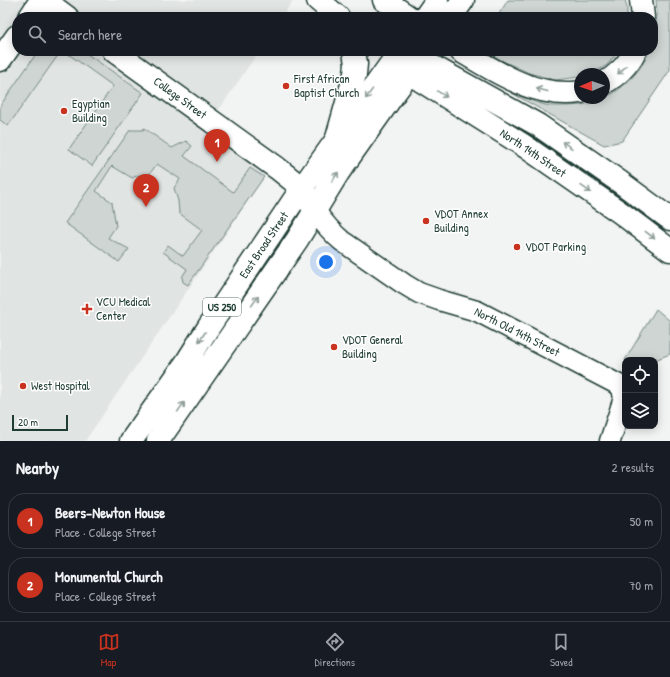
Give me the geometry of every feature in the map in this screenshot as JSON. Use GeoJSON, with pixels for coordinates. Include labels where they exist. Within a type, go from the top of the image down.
{"type":"FeatureCollection","features":[{"type":"Feature","properties":{"kind":"main road"},"geometry":{"type":"LineString","coordinates":[[34,12],[42,0],[60,12]]}},
{"type":"Feature","properties":{"kind":"main road"},"geometry":{"type":"LineString","coordinates":[[318,0],[332,12]]}},
{"type":"Feature","properties":{"kind":"main road"},"geometry":{"type":"LineString","coordinates":[[384,0],[401,12]]}},
{"type":"Feature","properties":{"kind":"main road"},"geometry":{"type":"LineString","coordinates":[[429,12],[437,0]]}},
{"type":"Feature","properties":{"kind":"main road"},"geometry":{"type":"LineString","coordinates":[[641,0],[642,12]]}},
{"type":"Feature","properties":{"kind":"main road"},"geometry":{"type":"LineString","coordinates":[[0,60],[12,43]]}},
{"type":"Feature","properties":{"kind":"main road","name":"College Street"},"geometry":{"type":"LineString","coordinates":[[121,56],[261,156],[302,188]]}},
{"type":"Feature","properties":{"kind":"main road"},"geometry":{"type":"LineString","coordinates":[[337,138],[355,74],[355,56]]}},
{"type":"Feature","properties":{"kind":"main road"},"geometry":{"type":"LineString","coordinates":[[469,56],[487,67],[538,89],[563,94],[574,93]]}},
{"type":"Feature","properties":{"kind":"main road"},"geometry":{"type":"LineString","coordinates":[[610,80],[627,65],[632,56]]}},
{"type":"Feature","properties":{"kind":"main road","name":"East Broad Street"},"geometry":{"type":"LineString","coordinates":[[131,441],[186,363],[208,328],[337,138],[412,57]]}},
{"type":"Feature","properties":{"kind":"main road","name":"East Broad Street"},"geometry":{"type":"LineString","coordinates":[[158,441],[297,240],[412,57]]}},
{"type":"Feature","properties":{"kind":"main road","name":"North 14th Street"},"geometry":{"type":"LineString","coordinates":[[412,57],[538,126],[620,182],[670,219]]}},
{"type":"Feature","properties":{"kind":"main road","name":"North 14th Street"},"geometry":{"type":"LineString","coordinates":[[412,57],[462,106],[523,145],[621,213],[670,250]]}},
{"type":"Feature","properties":{"kind":"main road"},"geometry":{"type":"LineString","coordinates":[[302,188],[315,211]]}},
{"type":"Feature","properties":{"kind":"street","name":"North Old 14th Street"},"geometry":{"type":"LineString","coordinates":[[315,211],[335,236],[419,293],[435,299],[477,310],[619,385],[622,388],[624,398],[610,441]]}},
{"type":"Feature","properties":{"kind":"shaded area","name":"VCU Medical Center"},"geometry":{"type":"Polygon","coordinates":[[[0,0],[293,0],[285,12],[12,12],[12,56],[256,56],[207,127],[269,170],[85,441],[0,441],[0,0]]]}},
{"type":"Feature","properties":{"kind":"shaded area"},"geometry":{"type":"Polygon","coordinates":[[[508,0],[625,0],[627,7],[627,12],[500,12],[508,0]]]}},
{"type":"Feature","properties":{"kind":"shaded area"},"geometry":{"type":"Polygon","coordinates":[[[656,0],[670,0],[670,70],[622,141],[604,145],[510,92],[541,104],[552,106],[610,104],[610,95],[633,76],[640,68],[647,56],[658,56],[658,12],[656,0]]]}},
{"type":"Feature","properties":{"kind":"shaded area"},"geometry":{"type":"Polygon","coordinates":[[[35,56],[57,56],[8,126],[0,120],[0,106],[35,56]]]}},
{"type":"Feature","properties":{"kind":"shaded area"},"geometry":{"type":"Polygon","coordinates":[[[71,56],[90,56],[143,93],[92,166],[69,149],[113,86],[71,56]]]}},
{"type":"Feature","properties":{"kind":"shaded area"},"geometry":{"type":"Polygon","coordinates":[[[492,56],[614,56],[607,65],[602,68],[574,68],[574,78],[555,80],[529,73],[492,56]]]}},
{"type":"Feature","properties":{"kind":"shaded area"},"geometry":{"type":"Polygon","coordinates":[[[144,128],[172,148],[186,141],[192,146],[184,156],[233,192],[250,168],[264,177],[188,285],[183,282],[182,277],[187,269],[163,252],[168,245],[183,256],[202,230],[179,213],[178,201],[174,188],[180,179],[157,164],[148,176],[140,175],[132,178],[112,166],[96,191],[112,202],[116,226],[108,238],[129,249],[119,262],[65,223],[130,130],[143,130],[144,128]]]}},
{"type":"Feature","properties":{"kind":"shaded area"},"geometry":{"type":"Polygon","coordinates":[[[656,309],[670,321],[670,354],[658,359],[658,357],[627,357],[656,309]]]}},
{"type":"Feature","properties":{"kind":"place","name":"First African Baptist Church"},"geometry":{"type":"Point","coordinates":[286,86]}},
{"type":"Feature","properties":{"kind":"place","name":"Egyptian Building"},"geometry":{"type":"Point","coordinates":[64,111]}},
{"type":"Feature","properties":{"kind":"place","name":"Beers-Newton House"},"geometry":{"type":"Point","coordinates":[217,162]}},
{"type":"Feature","properties":{"kind":"place","name":"Monumental Church"},"geometry":{"type":"Point","coordinates":[146,207]}},
{"type":"Feature","properties":{"kind":"place","name":"VDOT Annex Building"},"geometry":{"type":"Point","coordinates":[426,221]}},
{"type":"Feature","properties":{"kind":"place","name":"VDOT Parking"},"geometry":{"type":"Point","coordinates":[517,247]}},
{"type":"Feature","properties":{"kind":"place","name":"VCU Medical Center"},"geometry":{"type":"Point","coordinates":[87,309]}},
{"type":"Feature","properties":{"kind":"place","name":"VDOT General Building"},"geometry":{"type":"Point","coordinates":[334,347]}},
{"type":"Feature","properties":{"kind":"place","name":"West Hospital"},"geometry":{"type":"Point","coordinates":[23,386]}}]}
